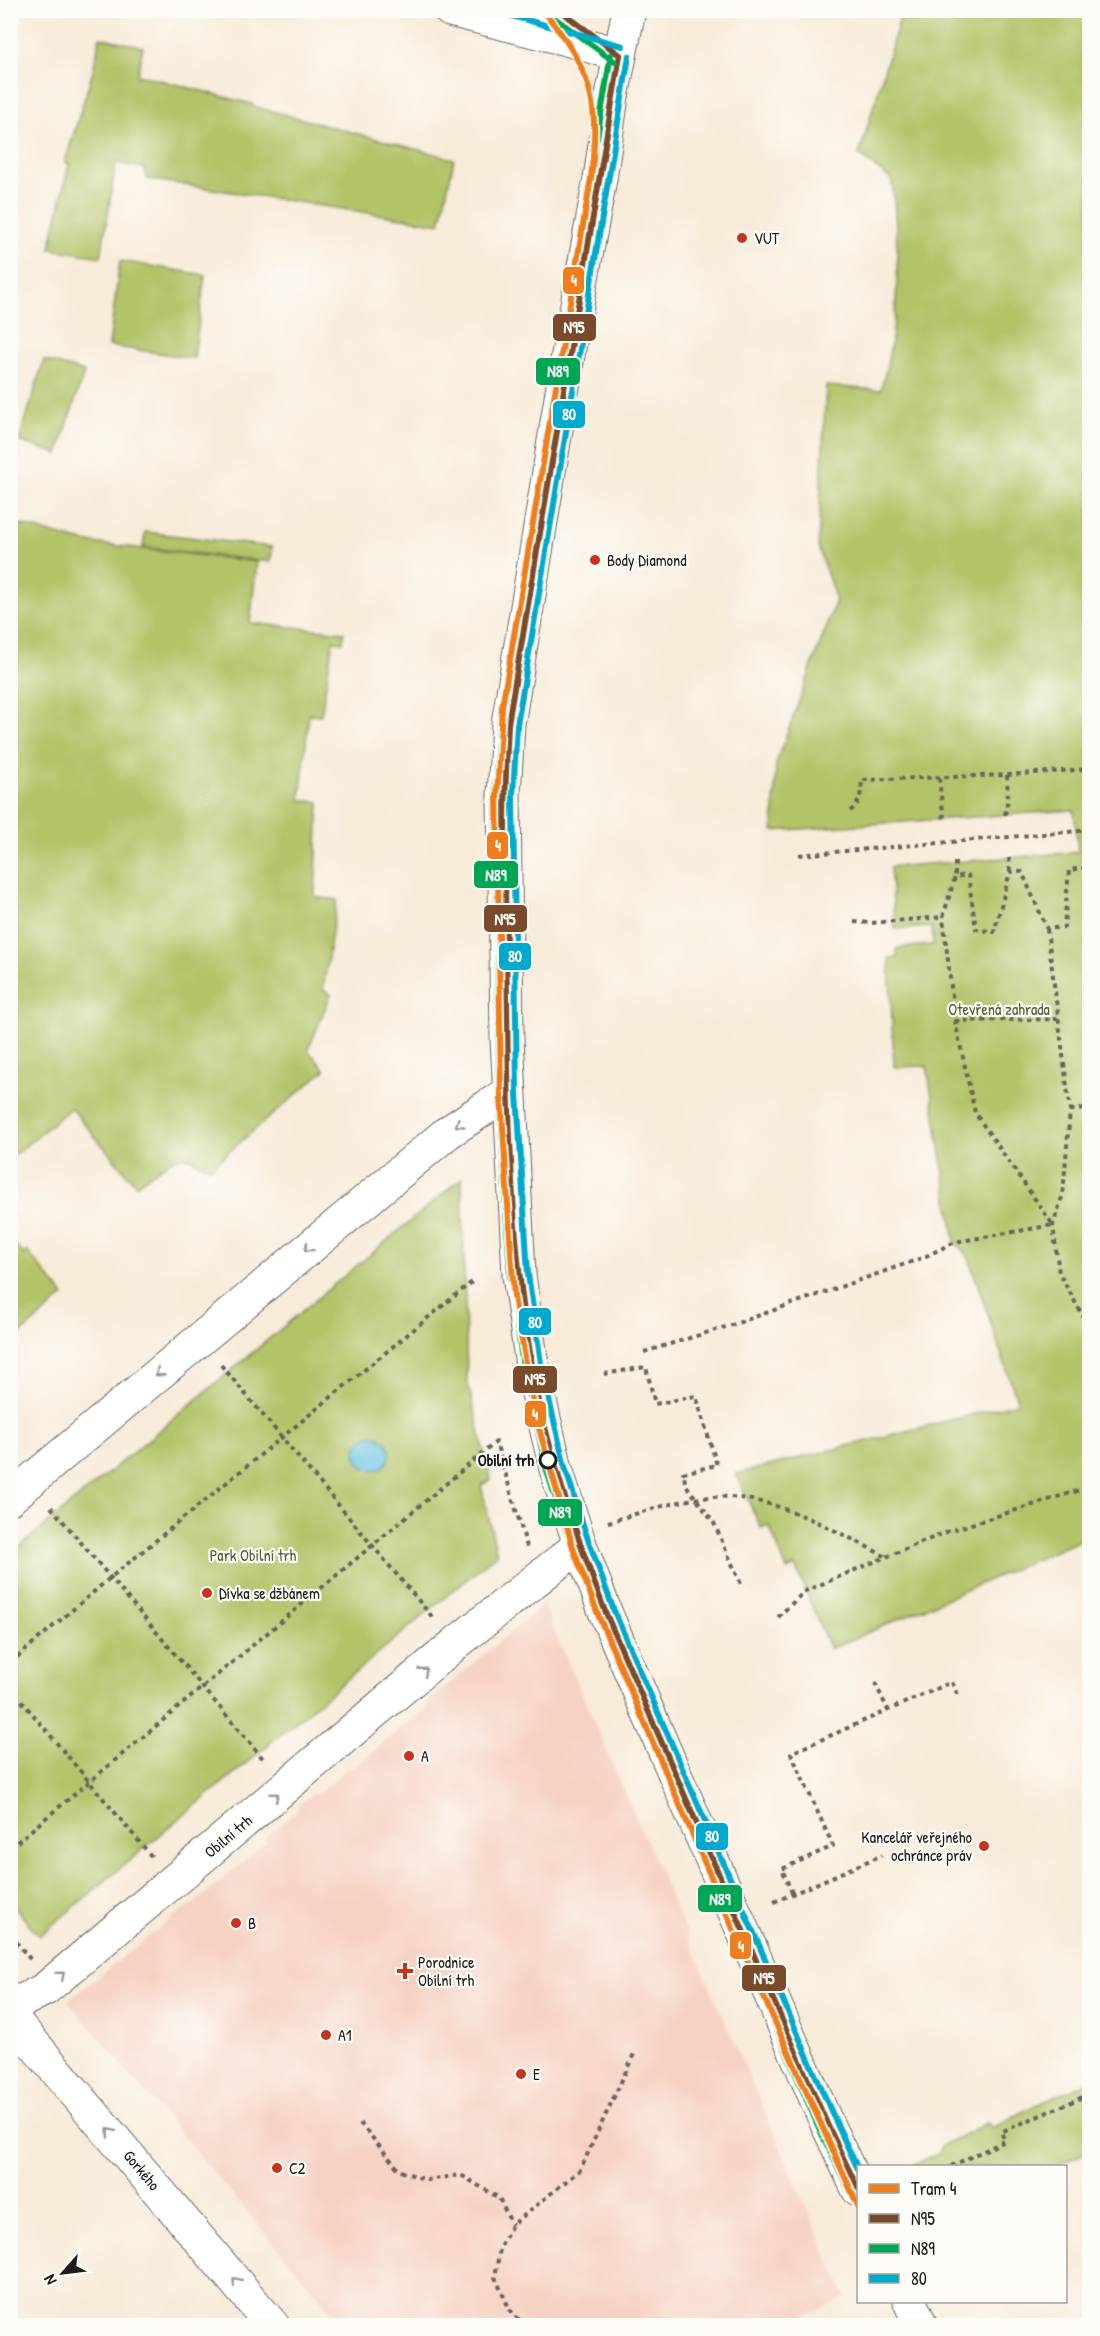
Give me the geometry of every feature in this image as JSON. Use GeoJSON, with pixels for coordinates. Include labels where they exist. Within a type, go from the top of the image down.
{"type":"FeatureCollection","features":[{"type":"Feature","properties":{"kind":"street"},"geometry":{"type":"LineString","coordinates":[[450,10],[556,36],[620,56]]}},
{"type":"Feature","properties":{"kind":"street"},"geometry":{"type":"LineString","coordinates":[[558,10],[620,56]]}},
{"type":"Feature","properties":{"kind":"street"},"geometry":{"type":"LineString","coordinates":[[629,10],[508,724],[504,830],[508,1093],[521,1296],[542,1410],[556,1469],[577,1538],[606,1614],[663,1747],[827,2124],[857,2187]]}},
{"type":"Feature","properties":{"kind":"street"},"geometry":{"type":"LineString","coordinates":[[20,1490],[447,1133],[508,1093]]}},
{"type":"Feature","properties":{"kind":"street","name":"Obilní trh"},"geometry":{"type":"LineString","coordinates":[[10,2002],[24,2000],[45,1989],[455,1644],[577,1538]]}},
{"type":"Feature","properties":{"kind":"street","name":"Gorkého"},"geometry":{"type":"LineString","coordinates":[[10,2016],[273,2325]]}},
{"type":"Feature","properties":{"kind":"street"},"geometry":{"type":"LineString","coordinates":[[911,2303],[921,2325]]}},
{"type":"Feature","properties":{"kind":"path"},"geometry":{"type":"LineString","coordinates":[[850,811],[855,808],[861,797],[862,780],[1007,776],[1089,769]]}},
{"type":"Feature","properties":{"kind":"path"},"geometry":{"type":"LineString","coordinates":[[1005,815],[1008,799],[1007,776]]}},
{"type":"Feature","properties":{"kind":"path"},"geometry":{"type":"LineString","coordinates":[[939,778],[944,820]]}},
{"type":"Feature","properties":{"kind":"path"},"geometry":{"type":"LineString","coordinates":[[799,855],[1089,830]]}},
{"type":"Feature","properties":{"kind":"path"},"geometry":{"type":"LineString","coordinates":[[955,877],[969,875],[976,929],[994,932],[1010,872],[1009,858]]}},
{"type":"Feature","properties":{"kind":"path"},"geometry":{"type":"LineString","coordinates":[[955,862],[955,877],[943,917],[955,1021],[975,1113],[1053,1225]]}},
{"type":"Feature","properties":{"kind":"path"},"geometry":{"type":"LineString","coordinates":[[1047,929],[1064,927],[1069,870],[1084,868],[1089,879]]}},
{"type":"Feature","properties":{"kind":"path"},"geometry":{"type":"LineString","coordinates":[[1010,872],[1022,872],[1047,929],[1070,1110],[1063,1194],[1053,1225],[1059,1273],[1089,1329]]}},
{"type":"Feature","properties":{"kind":"path"},"geometry":{"type":"LineString","coordinates":[[854,922],[871,923],[943,917]]}},
{"type":"Feature","properties":{"kind":"path"},"geometry":{"type":"LineString","coordinates":[[955,1021],[1058,1019]]}},
{"type":"Feature","properties":{"kind":"path"},"geometry":{"type":"LineString","coordinates":[[1070,1110],[1089,1109]]}},
{"type":"Feature","properties":{"kind":"path"},"geometry":{"type":"LineString","coordinates":[[644,1352],[912,1262],[955,1242],[1053,1225]]}},
{"type":"Feature","properties":{"kind":"path"},"geometry":{"type":"LineString","coordinates":[[10,1663],[110,1578],[473,1281]]}},
{"type":"Feature","properties":{"kind":"path"},"geometry":{"type":"LineString","coordinates":[[200,1339],[455,1644]]}},
{"type":"Feature","properties":{"kind":"path"},"geometry":{"type":"LineString","coordinates":[[604,1374],[646,1367],[655,1404],[696,1396],[717,1465],[683,1473],[686,1485],[695,1500],[714,1523],[741,1584]]}},
{"type":"Feature","properties":{"kind":"path"},"geometry":{"type":"LineString","coordinates":[[10,1848],[496,1442],[528,1552]]}},
{"type":"Feature","properties":{"kind":"path"},"geometry":{"type":"LineString","coordinates":[[778,1617],[806,1591],[885,1557],[949,1531],[1089,1487]]}},
{"type":"Feature","properties":{"kind":"path"},"geometry":{"type":"LineString","coordinates":[[20,1490],[110,1578],[286,1787]]}},
{"type":"Feature","properties":{"kind":"path"},"geometry":{"type":"LineString","coordinates":[[577,1538],[695,1500],[730,1497],[778,1507],[885,1557]]}},
{"type":"Feature","properties":{"kind":"path"},"geometry":{"type":"LineString","coordinates":[[792,1893],[782,1869],[833,1846],[791,1753],[952,1682],[958,1695]]}},
{"type":"Feature","properties":{"kind":"path"},"geometry":{"type":"LineString","coordinates":[[876,1683],[888,1710]]}},
{"type":"Feature","properties":{"kind":"path"},"geometry":{"type":"LineString","coordinates":[[10,1687],[174,1881]]}},
{"type":"Feature","properties":{"kind":"path"},"geometry":{"type":"LineString","coordinates":[[774,1902],[882,1855]]}},
{"type":"Feature","properties":{"kind":"path"},"geometry":{"type":"LineString","coordinates":[[525,2325],[510,2310],[495,2277],[500,2248],[512,2224],[580,2170],[634,2054]]}},
{"type":"Feature","properties":{"kind":"path"},"geometry":{"type":"LineString","coordinates":[[953,2165],[1005,2141],[1001,2132],[1089,2094]]}},
{"type":"Feature","properties":{"kind":"path"},"geometry":{"type":"LineString","coordinates":[[360,2123],[400,2171],[427,2180],[461,2175],[499,2198],[512,2224]]}},
{"type":"Feature","properties":{"kind":"shaded area","name":"Porodnice Obilní trh"},"geometry":{"type":"Polygon","coordinates":[[[543,1605],[846,2298],[782,2325],[343,2325],[68,2001],[185,1908],[189,1908],[266,1842],[264,1838],[296,1812],[298,1806],[311,1795],[317,1795],[349,1767],[352,1769],[428,1706],[426,1703],[543,1605]]]}},
{"type":"Feature","properties":{"kind":"green space","name":"Otevřená zahrada"},"geometry":{"type":"Polygon","coordinates":[[[902,11],[1089,11],[1090,1536],[830,1649],[795,1566],[787,1570],[769,1525],[761,1528],[736,1474],[1018,1403],[968,1256],[955,1242],[927,1066],[894,1067],[889,958],[897,958],[897,948],[933,945],[932,927],[895,929],[890,867],[1078,852],[1074,810],[773,831],[776,764],[836,600],[818,547],[826,386],[881,390],[888,363],[897,286],[892,180],[859,155],[902,11]]]}},
{"type":"Feature","properties":{"kind":"green space"},"geometry":{"type":"Polygon","coordinates":[[[100,37],[143,47],[137,76],[139,77],[140,75],[252,104],[252,106],[454,159],[440,224],[147,179],[144,168],[116,163],[101,257],[50,249],[69,164],[65,162],[93,71],[100,37]]]}},
{"type":"Feature","properties":{"kind":"green space"},"geometry":{"type":"Polygon","coordinates":[[[120,261],[205,275],[194,358],[109,346],[120,261]]]}},
{"type":"Feature","properties":{"kind":"green space"},"geometry":{"type":"Polygon","coordinates":[[[44,360],[84,372],[58,454],[19,441],[44,360]]]}},
{"type":"Feature","properties":{"kind":"green space"},"geometry":{"type":"Polygon","coordinates":[[[10,522],[83,542],[257,562],[250,623],[344,632],[343,642],[333,641],[321,715],[309,714],[300,800],[319,802],[315,897],[337,900],[323,990],[331,994],[308,1050],[325,1070],[211,1167],[189,1158],[180,1157],[167,1163],[136,1185],[71,1108],[11,1158],[10,522]]]}},
{"type":"Feature","properties":{"kind":"green space"},"geometry":{"type":"Polygon","coordinates":[[[145,532],[272,547],[271,562],[143,547],[145,532]]]}},
{"type":"Feature","properties":{"kind":"green space","name":"Park Obilní trh"},"geometry":{"type":"Polygon","coordinates":[[[462,1178],[467,1380],[491,1480],[481,1485],[497,1554],[39,1936],[11,1903],[11,1554],[462,1178]]]}},
{"type":"Feature","properties":{"kind":"green space"},"geometry":{"type":"Polygon","coordinates":[[[10,1239],[23,1254],[27,1251],[64,1296],[11,1342],[10,1239]]]}},
{"type":"Feature","properties":{"kind":"green space"},"geometry":{"type":"Polygon","coordinates":[[[1089,2082],[1089,2151],[1058,2165],[914,2165],[940,2153],[941,2146],[987,2123],[992,2128],[1032,2107],[1089,2082]]]}},
{"type":"Feature","properties":{"kind":"water"},"geometry":{"type":"Polygon","coordinates":[[[373,1436],[385,1441],[390,1453],[385,1465],[373,1470],[361,1465],[356,1453],[361,1441],[373,1436]]]}},
{"type":"Feature","properties":{"kind":"tram line","name":"4"},"geometry":{"type":"LineString","coordinates":[[543,10],[572,51],[589,88],[593,107],[594,151],[502,707],[497,796],[501,1097],[514,1297],[536,1418],[574,1551],[599,1617],[734,1931],[857,2204]]}},
{"type":"Feature","properties":{"kind":"transit line","name":"80"},"geometry":{"type":"LineString","coordinates":[[489,10],[623,46]]}},
{"type":"Feature","properties":{"kind":"transit line","name":"N95"},"geometry":{"type":"LineString","coordinates":[[559,10],[620,55]]}},
{"type":"Feature","properties":{"kind":"transit line","name":"N89"},"geometry":{"type":"LineString","coordinates":[[553,17],[615,62]]}},
{"type":"Feature","properties":{"kind":"transit line","name":"N89"},"geometry":{"type":"LineString","coordinates":[[611,54],[499,723],[495,795],[499,1093],[510,1276],[524,1374],[547,1471],[598,1618],[819,2128],[850,2193]]}},
{"type":"Feature","properties":{"kind":"transit line","name":"N95"},"geometry":{"type":"LineString","coordinates":[[620,55],[508,724],[505,792],[508,1090],[512,1184],[520,1278],[539,1402],[564,1494],[606,1614],[827,2124],[857,2187]]}},
{"type":"Feature","properties":{"kind":"transit line","name":"80"},"geometry":{"type":"LineString","coordinates":[[629,56],[517,725],[513,795],[517,1093],[528,1274],[542,1370],[565,1467],[614,1611],[857,2167]]}},
{"type":"Feature","properties":{"kind":"place","name":"VUT"},"geometry":{"type":"Point","coordinates":[742,238]}},
{"type":"Feature","properties":{"kind":"place","name":"Body Diamond"},"geometry":{"type":"Point","coordinates":[595,560]}},
{"type":"Feature","properties":{"kind":"place","name":"Obilní trh"},"geometry":{"type":"Point","coordinates":[548,1460]}},
{"type":"Feature","properties":{"kind":"place","name":"Dívka se džbánem"},"geometry":{"type":"Point","coordinates":[207,1593]}},
{"type":"Feature","properties":{"kind":"place","name":"A"},"geometry":{"type":"Point","coordinates":[409,1756]}},
{"type":"Feature","properties":{"kind":"place","name":"Kancelář veřejného ochránce práv"},"geometry":{"type":"Point","coordinates":[984,1846]}},
{"type":"Feature","properties":{"kind":"place","name":"B"},"geometry":{"type":"Point","coordinates":[236,1923]}},
{"type":"Feature","properties":{"kind":"place","name":"Porodnice Obilní trh"},"geometry":{"type":"Point","coordinates":[405,1971]}},
{"type":"Feature","properties":{"kind":"place","name":"A1"},"geometry":{"type":"Point","coordinates":[326,2035]}},
{"type":"Feature","properties":{"kind":"place","name":"E"},"geometry":{"type":"Point","coordinates":[521,2074]}},
{"type":"Feature","properties":{"kind":"place","name":"C2"},"geometry":{"type":"Point","coordinates":[277,2168]}}]}
